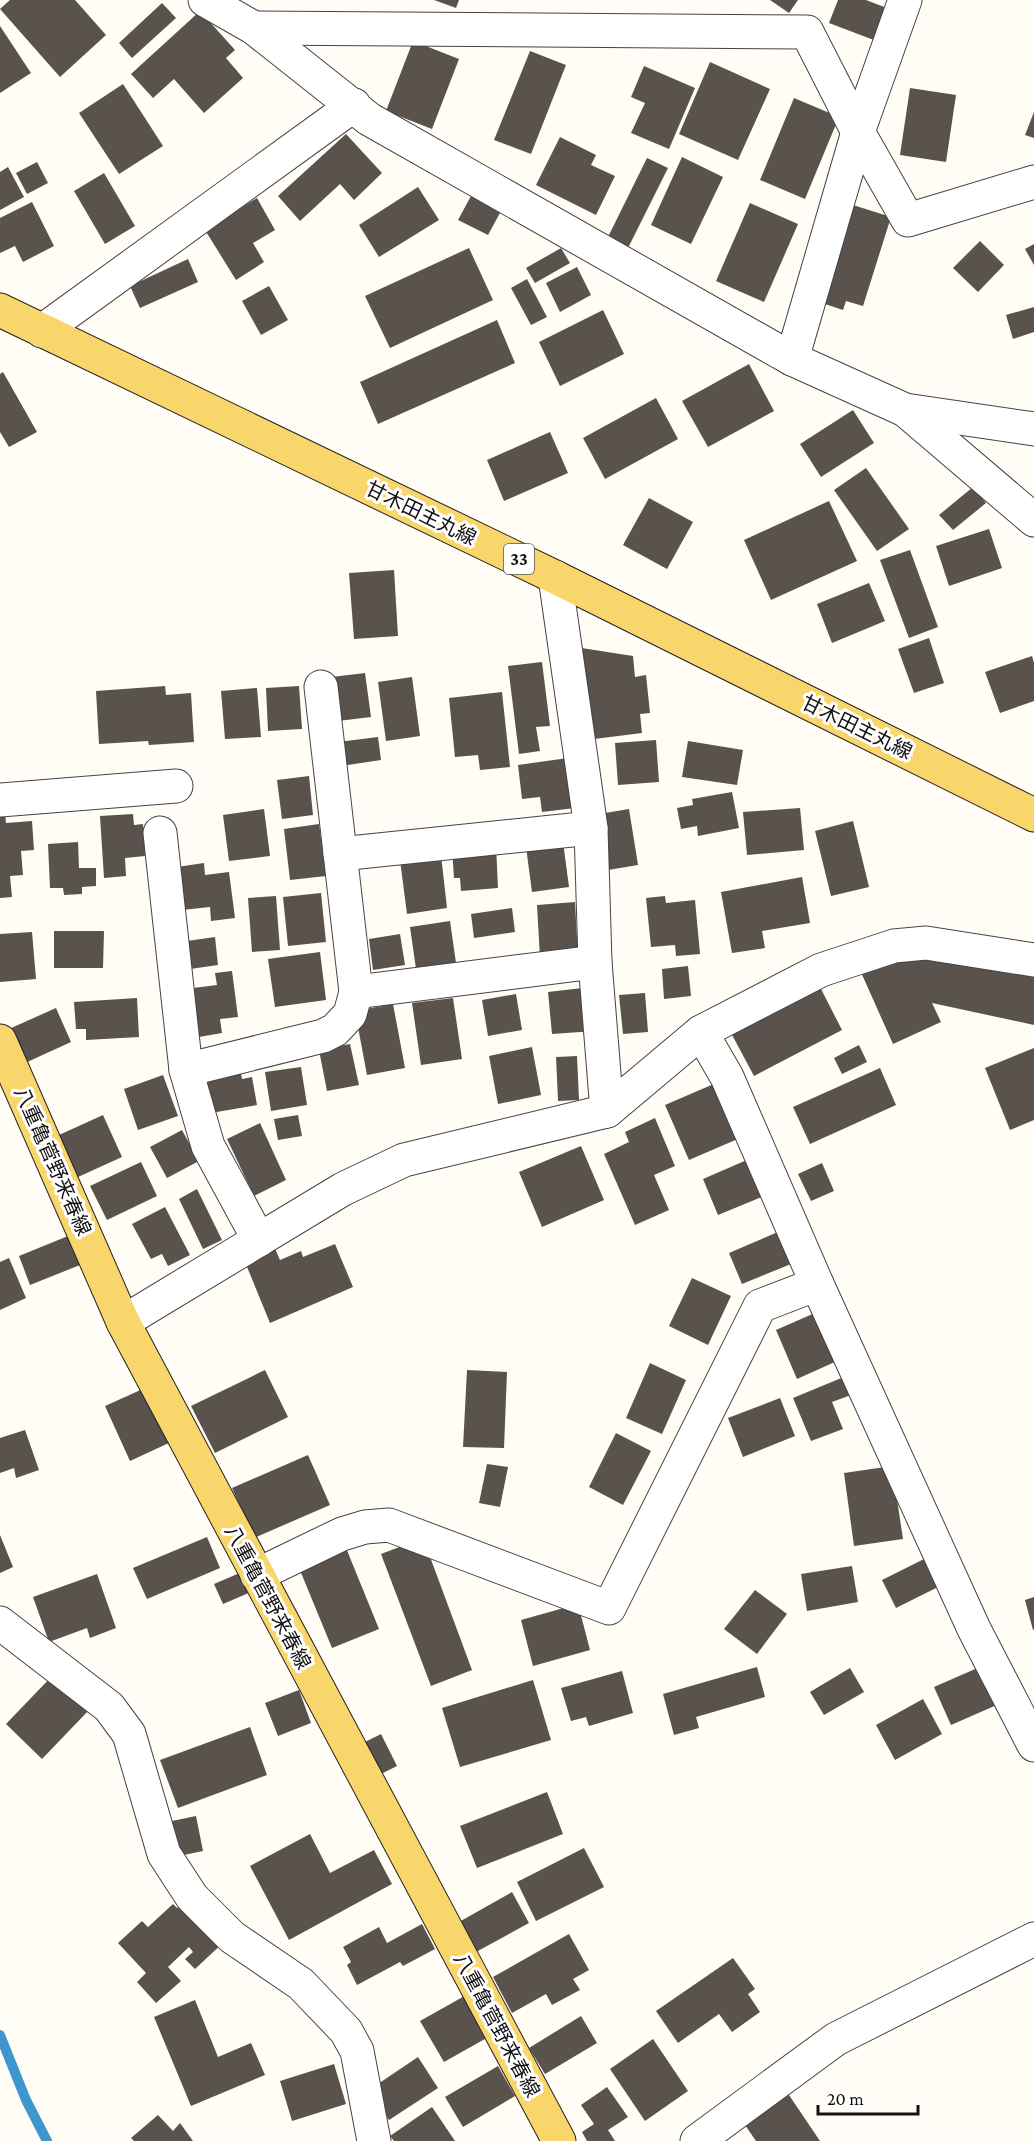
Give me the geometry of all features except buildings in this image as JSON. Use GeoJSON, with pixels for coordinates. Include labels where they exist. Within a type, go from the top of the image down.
{"type":"FeatureCollection","features":[{"type":"Feature","properties":{"kind":"main road","name":"甘木田主丸線"},"geometry":{"type":"LineString","coordinates":[[4,321],[42,331],[555,577],[1034,815]]}},
{"type":"Feature","properties":{"kind":"main road","name":"八重亀菅野来春線"},"geometry":{"type":"LineString","coordinates":[[0,1041],[123,1322],[559,2141]]}},
{"type":"Feature","properties":{"kind":"street"},"geometry":{"type":"LineString","coordinates":[[205,0],[254,28],[369,119],[792,359],[905,410],[1034,429]]}},
{"type":"Feature","properties":{"kind":"street"},"geometry":{"type":"LineString","coordinates":[[792,359],[858,132],[905,0]]}},
{"type":"Feature","properties":{"kind":"street"},"geometry":{"type":"LineString","coordinates":[[254,28],[807,32],[858,132],[908,220],[1034,182]]}},
{"type":"Feature","properties":{"kind":"street"},"geometry":{"type":"LineString","coordinates":[[42,331],[354,105]]}},
{"type":"Feature","properties":{"kind":"street"},"geometry":{"type":"LineString","coordinates":[[905,410],[1034,520]]}},
{"type":"Feature","properties":{"kind":"street"},"geometry":{"type":"LineString","coordinates":[[555,577],[591,828],[595,962],[607,1111]]}},
{"type":"Feature","properties":{"kind":"street"},"geometry":{"type":"LineString","coordinates":[[186,1070],[323,1036],[335,1030],[350,1014],[356,992],[321,687]]}},
{"type":"Feature","properties":{"kind":"street"},"geometry":{"type":"LineString","coordinates":[[0,800],[176,786]]}},
{"type":"Feature","properties":{"kind":"street"},"geometry":{"type":"LineString","coordinates":[[340,854],[591,828]]}},
{"type":"Feature","properties":{"kind":"street"},"geometry":{"type":"LineString","coordinates":[[160,833],[186,1070],[208,1146],[259,1240]]}},
{"type":"Feature","properties":{"kind":"street"},"geometry":{"type":"LineString","coordinates":[[123,1322],[343,1189],[404,1160],[607,1111],[701,1032],[820,970],[894,946],[926,943],[1034,960]]}},
{"type":"Feature","properties":{"kind":"street"},"geometry":{"type":"LineString","coordinates":[[356,992],[595,962]]}},
{"type":"Feature","properties":{"kind":"street"},"geometry":{"type":"LineString","coordinates":[[701,1032],[727,1077],[817,1284],[974,1629],[1034,1745]]}},
{"type":"Feature","properties":{"kind":"street"},"geometry":{"type":"LineString","coordinates":[[256,1575],[342,1534],[365,1527],[389,1526],[609,1608],[760,1306],[817,1284]]}},
{"type":"Feature","properties":{"kind":"street"},"geometry":{"type":"LineString","coordinates":[[0,1623],[109,1707],[129,1734],[164,1854],[192,1897],[232,1937],[301,1984],[346,2031],[357,2051],[374,2141]]}},
{"type":"Feature","properties":{"kind":"street"},"geometry":{"type":"LineString","coordinates":[[697,2141],[836,2039],[1034,1938]]}},
{"type":"Feature","properties":{"kind":"waterway"},"geometry":{"type":"LineString","coordinates":[[0,2035],[26,2100],[47,2141]]}}]}
